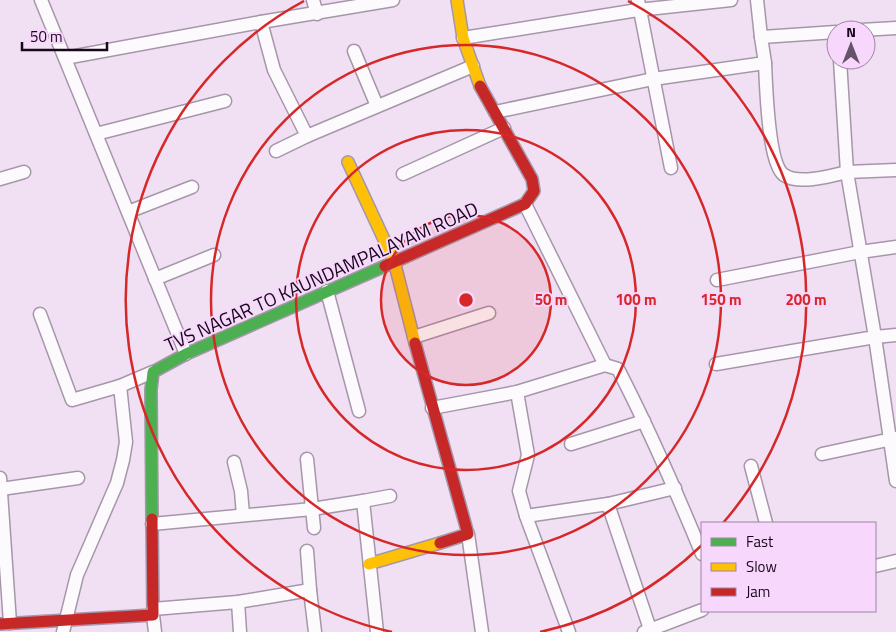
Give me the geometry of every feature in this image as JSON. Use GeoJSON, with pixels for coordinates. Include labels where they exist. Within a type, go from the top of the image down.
{"type":"FeatureCollection","features":[{"type":"Feature","properties":{"kind":"street"},"geometry":{"type":"LineString","coordinates":[[313,0],[317,14]]}},
{"type":"Feature","properties":{"kind":"street"},"geometry":{"type":"LineString","coordinates":[[65,58],[388,0]]}},
{"type":"Feature","properties":{"kind":"street"},"geometry":{"type":"LineString","coordinates":[[457,0],[463,38],[480,86],[532,179],[534,191],[525,204],[605,365]]}},
{"type":"Feature","properties":{"kind":"street"},"geometry":{"type":"LineString","coordinates":[[463,38],[638,5],[731,0]]}},
{"type":"Feature","properties":{"kind":"street"},"geometry":{"type":"LineString","coordinates":[[757,0],[765,63],[771,140],[778,168],[783,175],[796,180],[823,178],[847,172],[896,170]]}},
{"type":"Feature","properties":{"kind":"street"},"geometry":{"type":"LineString","coordinates":[[45,1],[65,58],[186,354]]}},
{"type":"Feature","properties":{"kind":"street"},"geometry":{"type":"LineString","coordinates":[[638,5],[671,168]]}},
{"type":"Feature","properties":{"kind":"street"},"geometry":{"type":"LineString","coordinates":[[261,22],[274,70],[307,136]]}},
{"type":"Feature","properties":{"kind":"street"},"geometry":{"type":"LineString","coordinates":[[876,29],[896,28]]}},
{"type":"Feature","properties":{"kind":"street"},"geometry":{"type":"LineString","coordinates":[[762,37],[826,33]]}},
{"type":"Feature","properties":{"kind":"street"},"geometry":{"type":"LineString","coordinates":[[354,51],[378,106]]}},
{"type":"Feature","properties":{"kind":"street"},"geometry":{"type":"LineString","coordinates":[[495,112],[653,79],[765,63]]}},
{"type":"Feature","properties":{"kind":"street"},"geometry":{"type":"LineString","coordinates":[[276,151],[473,66]]}},
{"type":"Feature","properties":{"kind":"street"},"geometry":{"type":"LineString","coordinates":[[841,70],[847,172],[893,438],[896,480]]}},
{"type":"Feature","properties":{"kind":"street"},"geometry":{"type":"LineString","coordinates":[[96,134],[224,101]]}},
{"type":"Feature","properties":{"kind":"street"},"geometry":{"type":"LineString","coordinates":[[404,174],[504,128]]}},
{"type":"Feature","properties":{"kind":"street"},"geometry":{"type":"LineString","coordinates":[[348,162],[394,261],[432,408],[468,534],[482,632]]}},
{"type":"Feature","properties":{"kind":"street"},"geometry":{"type":"LineString","coordinates":[[0,180],[24,172]]}},
{"type":"Feature","properties":{"kind":"street"},"geometry":{"type":"LineString","coordinates":[[128,212],[192,187]]}},
{"type":"Feature","properties":{"kind":"street","name":"TVS NAGAR TO KAUNDAMPALAYAM ROAD"},"geometry":{"type":"LineString","coordinates":[[153,612],[151,390],[153,372],[186,354],[525,204]]}},
{"type":"Feature","properties":{"kind":"street"},"geometry":{"type":"LineString","coordinates":[[718,280],[860,252],[896,247]]}},
{"type":"Feature","properties":{"kind":"street"},"geometry":{"type":"LineString","coordinates":[[155,279],[214,255]]}},
{"type":"Feature","properties":{"kind":"street"},"geometry":{"type":"LineString","coordinates":[[327,291],[359,411]]}},
{"type":"Feature","properties":{"kind":"street"},"geometry":{"type":"LineString","coordinates":[[414,337],[489,313]]}},
{"type":"Feature","properties":{"kind":"street"},"geometry":{"type":"LineString","coordinates":[[40,314],[72,400],[120,386],[153,372]]}},
{"type":"Feature","properties":{"kind":"street"},"geometry":{"type":"LineString","coordinates":[[716,364],[896,335]]}},
{"type":"Feature","properties":{"kind":"street"},"geometry":{"type":"LineString","coordinates":[[432,408],[517,392],[605,365],[618,369],[675,488],[701,552]]}},
{"type":"Feature","properties":{"kind":"street"},"geometry":{"type":"LineString","coordinates":[[65,626],[77,575],[117,483],[123,460],[126,442],[120,386]]}},
{"type":"Feature","properties":{"kind":"street"},"geometry":{"type":"LineString","coordinates":[[517,392],[528,455],[519,491],[564,631]]}},
{"type":"Feature","properties":{"kind":"street"},"geometry":{"type":"LineString","coordinates":[[571,444],[644,421]]}},
{"type":"Feature","properties":{"kind":"street"},"geometry":{"type":"LineString","coordinates":[[822,454],[893,438]]}},
{"type":"Feature","properties":{"kind":"street"},"geometry":{"type":"LineString","coordinates":[[307,459],[314,528]]}},
{"type":"Feature","properties":{"kind":"street"},"geometry":{"type":"LineString","coordinates":[[234,462],[241,491],[243,515]]}},
{"type":"Feature","properties":{"kind":"street"},"geometry":{"type":"LineString","coordinates":[[751,466],[766,522]]}},
{"type":"Feature","properties":{"kind":"street"},"geometry":{"type":"LineString","coordinates":[[78,478],[1,483],[5,623],[65,626],[310,590]]}},
{"type":"Feature","properties":{"kind":"street"},"geometry":{"type":"LineString","coordinates":[[526,516],[608,504],[675,488]]}},
{"type":"Feature","properties":{"kind":"street"},"geometry":{"type":"LineString","coordinates":[[152,524],[312,508],[390,496]]}},
{"type":"Feature","properties":{"kind":"street"},"geometry":{"type":"LineString","coordinates":[[363,501],[368,564],[377,632]]}},
{"type":"Feature","properties":{"kind":"street"},"geometry":{"type":"LineString","coordinates":[[608,504],[647,631],[701,610]]}},
{"type":"Feature","properties":{"kind":"street"},"geometry":{"type":"LineString","coordinates":[[368,564],[468,534]]}},
{"type":"Feature","properties":{"kind":"street"},"geometry":{"type":"LineString","coordinates":[[307,551],[315,632]]}},
{"type":"Feature","properties":{"kind":"street"},"geometry":{"type":"LineString","coordinates":[[876,566],[896,561]]}},
{"type":"Feature","properties":{"kind":"street"},"geometry":{"type":"LineString","coordinates":[[238,602],[240,632]]}},
{"type":"Feature","properties":{"kind":"street"},"geometry":{"type":"LineString","coordinates":[[153,612],[155,632]]}},
{"type":"Feature","properties":{"kind":"traffic: fast"},"geometry":{"type":"LineString","coordinates":[[152,519],[151,390],[153,372],[186,354],[385,266]]}},
{"type":"Feature","properties":{"kind":"traffic: slow"},"geometry":{"type":"LineString","coordinates":[[457,0],[463,38],[480,86]]}},
{"type":"Feature","properties":{"kind":"traffic: slow"},"geometry":{"type":"LineString","coordinates":[[348,162],[394,261],[415,343]]}},
{"type":"Feature","properties":{"kind":"traffic: slow"},"geometry":{"type":"LineString","coordinates":[[369,564],[440,543]]}},
{"type":"Feature","properties":{"kind":"traffic: jam"},"geometry":{"type":"LineString","coordinates":[[385,266],[525,204],[534,191],[532,179],[480,86]]}},
{"type":"Feature","properties":{"kind":"traffic: jam"},"geometry":{"type":"LineString","coordinates":[[415,343],[468,534],[440,543]]}},
{"type":"Feature","properties":{"kind":"traffic: jam"},"geometry":{"type":"LineString","coordinates":[[0,624],[153,615],[152,519]]}}]}
